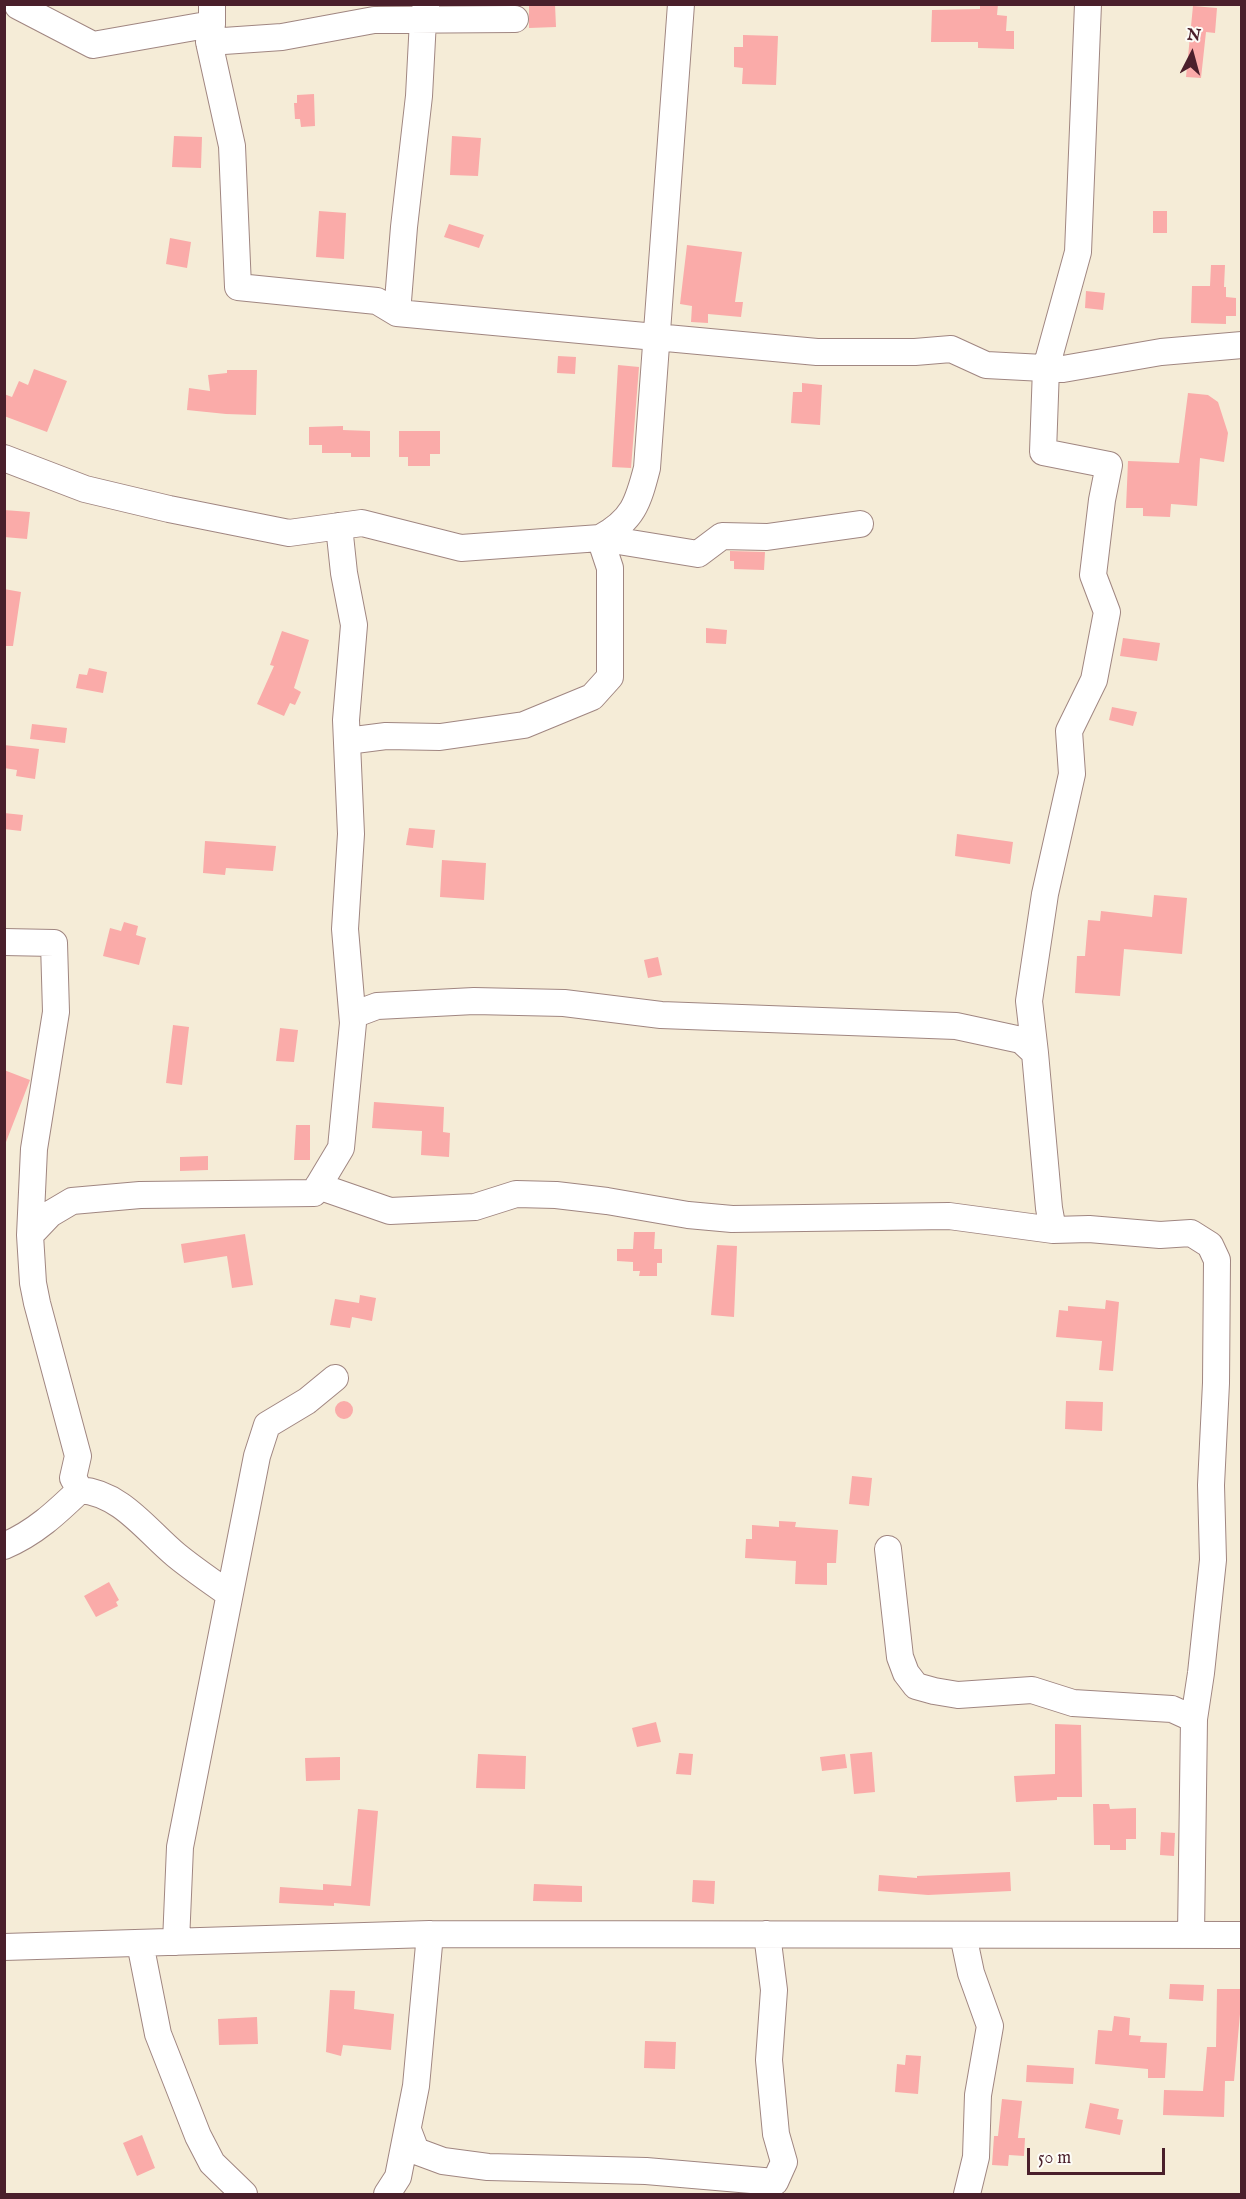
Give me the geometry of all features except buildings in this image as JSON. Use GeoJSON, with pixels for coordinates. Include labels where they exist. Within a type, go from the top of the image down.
{"type":"FeatureCollection","features":[{"type":"Feature","properties":{"kind":"street"},"geometry":{"type":"LineString","coordinates":[[600,538],[620,527],[639,498],[647,468],[681,4]]}},
{"type":"Feature","properties":{"kind":"street"},"geometry":{"type":"LineString","coordinates":[[1053,1230],[1029,1000],[1045,894],[1072,774],[1069,731],[1094,680],[1107,612],[1093,575],[1102,500],[1109,465],[1043,452],[1046,368],[1078,252],[1088,4]]}},
{"type":"Feature","properties":{"kind":"street"},"geometry":{"type":"LineString","coordinates":[[13,6],[93,45],[211,24],[282,37],[425,12],[515,19]]}},
{"type":"Feature","properties":{"kind":"street"},"geometry":{"type":"LineString","coordinates":[[397,313],[419,96],[425,12]]}},
{"type":"Feature","properties":{"kind":"street"},"geometry":{"type":"LineString","coordinates":[[211,24],[232,146],[238,287],[377,302],[397,313],[655,338],[817,352],[951,350],[986,365],[1063,369],[1161,352],[1242,345]]}},
{"type":"Feature","properties":{"kind":"street"},"geometry":{"type":"LineString","coordinates":[[4,458],[85,489],[169,509],[289,533],[362,523],[461,548],[600,538],[698,554],[722,536],[767,537],[860,524]]}},
{"type":"Feature","properties":{"kind":"street"},"geometry":{"type":"LineString","coordinates":[[30,1235],[50,1214],[72,1201],[140,1195],[314,1193],[341,1148],[350,1071],[353,1015],[345,929],[351,834],[346,720],[354,625],[344,573],[339,526]]}},
{"type":"Feature","properties":{"kind":"street"},"geometry":{"type":"LineString","coordinates":[[347,741],[386,736],[440,737],[524,725],[592,697],[609,677],[610,568],[600,538]]}},
{"type":"Feature","properties":{"kind":"street"},"geometry":{"type":"LineString","coordinates":[[4,942],[54,943],[56,1012],[34,1149],[30,1235],[36,1303],[78,1456],[72,1478],[80,1490]]}},
{"type":"Feature","properties":{"kind":"street"},"geometry":{"type":"LineString","coordinates":[[353,1015],[377,1006],[474,1001],[564,1003],[661,1015],[956,1026],[1021,1040],[1035,1053]]}},
{"type":"Feature","properties":{"kind":"street"},"geometry":{"type":"LineString","coordinates":[[318,1186],[390,1211],[475,1207],[516,1194],[556,1195],[688,1215],[732,1219],[949,1216],[1053,1230],[1089,1229],[1160,1235],[1191,1233],[1210,1245],[1217,1260],[1216,1383],[1211,1485],[1213,1560],[1194,1719],[1191,1935]]}},
{"type":"Feature","properties":{"kind":"street"},"geometry":{"type":"LineString","coordinates":[[176,1942],[180,1847],[257,1456],[267,1425],[307,1401],[335,1378]]}},
{"type":"Feature","properties":{"kind":"street"},"geometry":{"type":"LineString","coordinates":[[4,1546],[49,1520],[80,1490],[96,1491],[135,1516],[175,1554],[229,1594]]}},
{"type":"Feature","properties":{"kind":"street"},"geometry":{"type":"LineString","coordinates":[[888,1549],[900,1657],[906,1673],[916,1686],[958,1695],[1032,1690],[1073,1703],[1172,1709],[1194,1719]]}},
{"type":"Feature","properties":{"kind":"street"},"geometry":{"type":"LineString","coordinates":[[387,2194],[398,2177],[416,2086],[430,1934]]}},
{"type":"Feature","properties":{"kind":"street"},"geometry":{"type":"LineString","coordinates":[[4,1947],[430,1934],[1242,1935]]}},
{"type":"Feature","properties":{"kind":"street"},"geometry":{"type":"LineString","coordinates":[[408,2130],[416,2151],[443,2161],[488,2167],[646,2171],[773,2188],[784,2162],[776,2134],[769,2060],[774,1990],[766,1934]]}},
{"type":"Feature","properties":{"kind":"street"},"geometry":{"type":"LineString","coordinates":[[963,1935],[971,1973],[990,2026],[978,2095],[976,2157],[967,2194]]}},
{"type":"Feature","properties":{"kind":"street"},"geometry":{"type":"LineString","coordinates":[[140,1943],[158,2034],[198,2136],[212,2163],[244,2194]]}}]}
